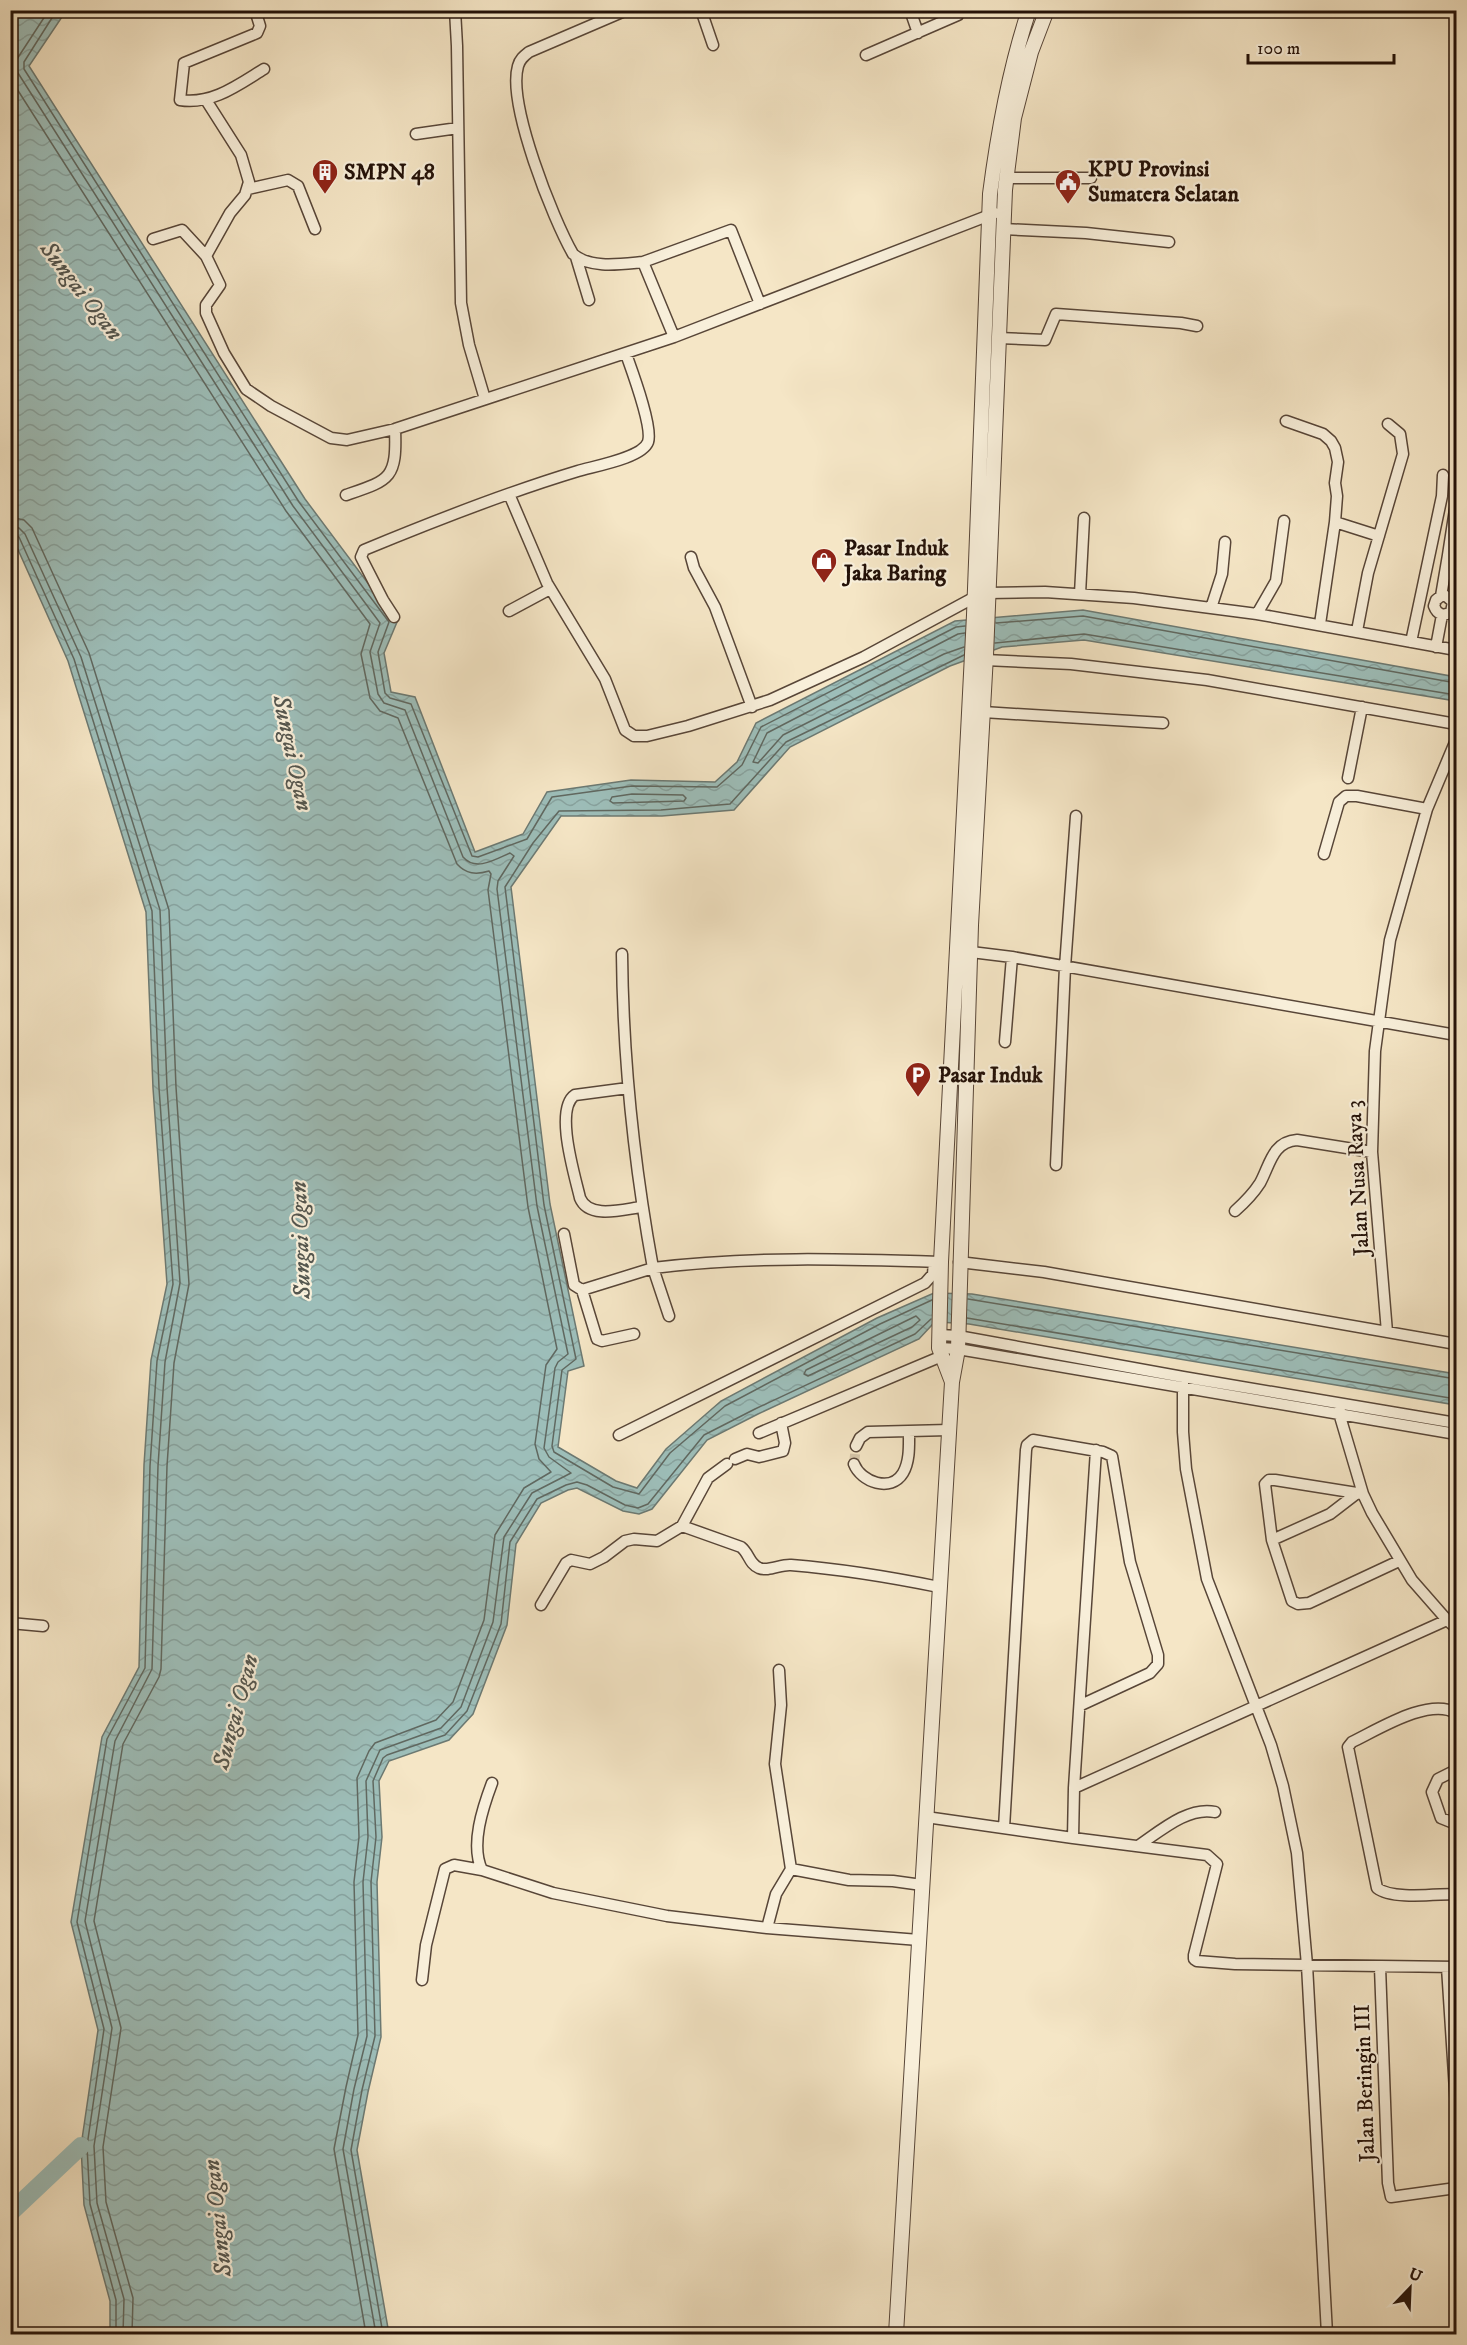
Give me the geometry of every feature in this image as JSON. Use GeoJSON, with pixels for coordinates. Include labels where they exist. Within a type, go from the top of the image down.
{"type":"FeatureCollection","features":[{"type":"Feature","properties":{"kind":"street"},"geometry":{"type":"LineString","coordinates":[[255,10],[260,26],[257,33],[184,63],[180,100],[206,100],[264,69]]}},
{"type":"Feature","properties":{"kind":"street"},"geometry":{"type":"LineString","coordinates":[[455,10],[461,303],[469,345],[485,399]]}},
{"type":"Feature","properties":{"kind":"street"},"geometry":{"type":"LineString","coordinates":[[589,300],[576,257],[552,210],[530,145],[517,89],[518,66],[520,60],[529,52],[627,10]]}},
{"type":"Feature","properties":{"kind":"street"},"geometry":{"type":"LineString","coordinates":[[701,10],[713,45]]}},
{"type":"Feature","properties":{"kind":"street"},"geometry":{"type":"LineString","coordinates":[[910,10],[918,33]]}},
{"type":"Feature","properties":{"kind":"street"},"geometry":{"type":"LineString","coordinates":[[866,55],[918,33],[957,13],[970,10]]}},
{"type":"Feature","properties":{"kind":"street"},"geometry":{"type":"LineString","coordinates":[[896,2334],[939,1587],[952,1382],[958,1337],[970,952],[982,712],[981,595],[990,194],[997,134],[1029,10]]}},
{"type":"Feature","properties":{"kind":"street"},"geometry":{"type":"LineString","coordinates":[[981,595],[1006,178],[1014,118],[1031,52],[1047,10]]}},
{"type":"Feature","properties":{"kind":"street"},"geometry":{"type":"LineString","coordinates":[[206,100],[241,155],[249,175],[248,189],[218,231],[206,256]]}},
{"type":"Feature","properties":{"kind":"street"},"geometry":{"type":"LineString","coordinates":[[416,134],[458,128]]}},
{"type":"Feature","properties":{"kind":"street"},"geometry":{"type":"LineString","coordinates":[[1006,178],[1091,178]]}},
{"type":"Feature","properties":{"kind":"street"},"geometry":{"type":"LineString","coordinates":[[248,189],[288,180],[294,182],[298,186],[315,230]]}},
{"type":"Feature","properties":{"kind":"street"},"geometry":{"type":"LineString","coordinates":[[153,239],[182,230],[206,256],[220,285],[206,305],[206,313],[224,353],[246,389],[271,406],[331,438],[347,440],[395,429],[626,354],[1004,210]]}},
{"type":"Feature","properties":{"kind":"street"},"geometry":{"type":"LineString","coordinates":[[1003,229],[1086,233],[1168,242]]}},
{"type":"Feature","properties":{"kind":"street"},"geometry":{"type":"LineString","coordinates":[[576,257],[604,264],[643,262],[731,230],[760,304]]}},
{"type":"Feature","properties":{"kind":"street"},"geometry":{"type":"LineString","coordinates":[[643,262],[674,337]]}},
{"type":"Feature","properties":{"kind":"street"},"geometry":{"type":"LineString","coordinates":[[998,338],[1045,340],[1056,314],[1197,326]]}},
{"type":"Feature","properties":{"kind":"street"},"geometry":{"type":"LineString","coordinates":[[394,617],[365,566],[361,556],[364,550],[509,494],[626,457],[643,449],[648,441],[648,426],[626,354]]}},
{"type":"Feature","properties":{"kind":"street"},"geometry":{"type":"LineString","coordinates":[[1286,422],[1323,434],[1335,448],[1338,462],[1335,483],[1337,496],[1335,522],[1320,624]]}},
{"type":"Feature","properties":{"kind":"street"},"geometry":{"type":"LineString","coordinates":[[1357,631],[1368,573],[1403,454],[1400,434],[1388,424]]}},
{"type":"Feature","properties":{"kind":"street"},"geometry":{"type":"LineString","coordinates":[[346,495],[381,483],[386,478],[394,460],[395,429]]}},
{"type":"Feature","properties":{"kind":"street"},"geometry":{"type":"LineString","coordinates":[[1411,642],[1442,496],[1443,475]]}},
{"type":"Feature","properties":{"kind":"street"},"geometry":{"type":"LineString","coordinates":[[509,494],[550,589],[595,660],[625,730],[630,735],[647,736],[752,707],[864,657],[981,595],[1080,594],[1134,598],[1320,624],[1456,650]]}},
{"type":"Feature","properties":{"kind":"street"},"geometry":{"type":"LineString","coordinates":[[1452,609],[1436,612],[1434,606],[1436,600],[1441,596],[1452,555],[1456,503]]}},
{"type":"Feature","properties":{"kind":"street"},"geometry":{"type":"LineString","coordinates":[[1080,594],[1084,518]]}},
{"type":"Feature","properties":{"kind":"street"},"geometry":{"type":"LineString","coordinates":[[1257,614],[1276,581],[1284,521]]}},
{"type":"Feature","properties":{"kind":"street"},"geometry":{"type":"LineString","coordinates":[[1335,522],[1379,536]]}},
{"type":"Feature","properties":{"kind":"street"},"geometry":{"type":"LineString","coordinates":[[1211,608],[1222,574],[1225,542]]}},
{"type":"Feature","properties":{"kind":"street"},"geometry":{"type":"LineString","coordinates":[[691,557],[694,568],[715,607],[752,707]]}},
{"type":"Feature","properties":{"kind":"street"},"geometry":{"type":"LineString","coordinates":[[510,611],[550,589]]}},
{"type":"Feature","properties":{"kind":"street"},"geometry":{"type":"LineString","coordinates":[[1436,647],[1452,609],[1450,598],[1441,596]]}},
{"type":"Feature","properties":{"kind":"street"},"geometry":{"type":"LineString","coordinates":[[981,659],[1071,664],[1207,680],[1456,724]]}},
{"type":"Feature","properties":{"kind":"street"},"geometry":{"type":"LineString","coordinates":[[952,1382],[940,1341],[941,1290],[938,1262],[956,951],[981,659]]}},
{"type":"Feature","properties":{"kind":"street"},"geometry":{"type":"LineString","coordinates":[[1348,778],[1362,707]]}},
{"type":"Feature","properties":{"kind":"street"},"geometry":{"type":"LineString","coordinates":[[982,712],[1163,723]]}},
{"type":"Feature","properties":{"kind":"street","name":"Jalan Nusa Raya 3"},"geometry":{"type":"LineString","coordinates":[[1387,1332],[1372,1152],[1375,1051],[1390,940],[1427,809],[1456,740]]}},
{"type":"Feature","properties":{"kind":"street"},"geometry":{"type":"LineString","coordinates":[[1324,854],[1339,802],[1346,796],[1427,809]]}},
{"type":"Feature","properties":{"kind":"street"},"geometry":{"type":"LineString","coordinates":[[1056,1164],[1065,967],[1076,816]]}},
{"type":"Feature","properties":{"kind":"street"},"geometry":{"type":"LineString","coordinates":[[956,951],[1012,957],[1456,1035]]}},
{"type":"Feature","properties":{"kind":"street"},"geometry":{"type":"LineString","coordinates":[[622,954],[623,1018],[628,1088],[642,1207],[653,1268],[669,1316]]}},
{"type":"Feature","properties":{"kind":"street"},"geometry":{"type":"LineString","coordinates":[[1005,1042],[1012,957]]}},
{"type":"Feature","properties":{"kind":"street"},"geometry":{"type":"LineString","coordinates":[[628,1088],[575,1095],[567,1104],[565,1119],[578,1190],[585,1206],[592,1210],[603,1211],[642,1207]]}},
{"type":"Feature","properties":{"kind":"street"},"geometry":{"type":"LineString","coordinates":[[1235,1211],[1254,1192],[1277,1149],[1289,1141],[1297,1140],[1372,1152]]}},
{"type":"Feature","properties":{"kind":"street"},"geometry":{"type":"LineString","coordinates":[[564,1234],[574,1285],[582,1290],[597,1339],[602,1341],[634,1334]]}},
{"type":"Feature","properties":{"kind":"street"},"geometry":{"type":"LineString","coordinates":[[582,1290],[653,1268],[701,1262],[759,1258],[938,1262]]}},
{"type":"Feature","properties":{"kind":"street"},"geometry":{"type":"LineString","coordinates":[[620,1436],[925,1283],[933,1274],[938,1262]]}},
{"type":"Feature","properties":{"kind":"street"},"geometry":{"type":"LineString","coordinates":[[959,1262],[1044,1272],[1456,1344]]}},
{"type":"Feature","properties":{"kind":"street"},"geometry":{"type":"LineString","coordinates":[[759,1433],[940,1341],[958,1337],[1182,1383],[1339,1408],[1456,1423]]}},
{"type":"Feature","properties":{"kind":"street"},"geometry":{"type":"LineString","coordinates":[[1182,1383],[1186,1469],[1207,1579],[1270,1744],[1291,1823],[1300,1882],[1307,1965],[1327,2334]]}},
{"type":"Feature","properties":{"kind":"street"},"geometry":{"type":"LineString","coordinates":[[1339,1408],[1456,1434]]}},
{"type":"Feature","properties":{"kind":"street"},"geometry":{"type":"LineString","coordinates":[[1339,1408],[1360,1494],[1412,1580],[1456,1628]]}},
{"type":"Feature","properties":{"kind":"street"},"geometry":{"type":"LineString","coordinates":[[541,1605],[566,1563],[571,1560],[590,1564],[629,1539],[657,1540],[682,1526],[708,1478],[731,1461],[747,1454],[759,1457],[783,1451],[785,1443],[781,1423]]}},
{"type":"Feature","properties":{"kind":"street"},"geometry":{"type":"LineString","coordinates":[[855,1446],[868,1432],[949,1430]]}},
{"type":"Feature","properties":{"kind":"street"},"geometry":{"type":"LineString","coordinates":[[854,1464],[860,1475],[868,1480],[879,1484],[897,1480],[907,1464],[909,1432]]}},
{"type":"Feature","properties":{"kind":"street"},"geometry":{"type":"LineString","coordinates":[[1004,1828],[1026,1450],[1030,1443],[1037,1440],[1096,1450],[1109,1454],[1114,1460],[1130,1563],[1158,1659],[1158,1664],[1150,1672],[1081,1705]]}},
{"type":"Feature","properties":{"kind":"street"},"geometry":{"type":"LineString","coordinates":[[1073,1838],[1074,1788],[1096,1450]]}},
{"type":"Feature","properties":{"kind":"street"},"geometry":{"type":"LineString","coordinates":[[1360,1494],[1269,1480],[1264,1488],[1272,1540],[1290,1598],[1298,1604],[1309,1603],[1399,1561]]}},
{"type":"Feature","properties":{"kind":"street"},"geometry":{"type":"LineString","coordinates":[[1272,1540],[1330,1514],[1360,1494]]}},
{"type":"Feature","properties":{"kind":"street"},"geometry":{"type":"LineString","coordinates":[[682,1526],[741,1547],[747,1551],[754,1565],[761,1569],[792,1565],[862,1573],[939,1587]]}},
{"type":"Feature","properties":{"kind":"street"},"geometry":{"type":"LineString","coordinates":[[1074,1788],[1447,1620]]}},
{"type":"Feature","properties":{"kind":"street"},"geometry":{"type":"LineString","coordinates":[[10,1623],[43,1626]]}},
{"type":"Feature","properties":{"kind":"street"},"geometry":{"type":"LineString","coordinates":[[767,1928],[776,1894],[791,1869],[775,1764],[781,1706],[779,1670]]}},
{"type":"Feature","properties":{"kind":"street"},"geometry":{"type":"LineString","coordinates":[[1456,1713],[1442,1707],[1413,1714],[1352,1742],[1348,1748],[1377,1888],[1393,1894],[1456,1894]]}},
{"type":"Feature","properties":{"kind":"street"},"geometry":{"type":"LineString","coordinates":[[1456,1770],[1438,1779],[1432,1792],[1441,1818],[1456,1824]]}},
{"type":"Feature","properties":{"kind":"street"},"geometry":{"type":"LineString","coordinates":[[482,1870],[477,1857],[478,1839],[481,1819],[492,1782]]}},
{"type":"Feature","properties":{"kind":"street"},"geometry":{"type":"LineString","coordinates":[[1138,1846],[1187,1816],[1201,1811],[1215,1812]]}},
{"type":"Feature","properties":{"kind":"street"},"geometry":{"type":"LineString","coordinates":[[926,1817],[1207,1855],[1217,1864],[1194,1959],[1235,1964],[1452,1967],[1456,2106]]}},
{"type":"Feature","properties":{"kind":"street"},"geometry":{"type":"LineString","coordinates":[[422,1980],[426,1945],[445,1869],[448,1866],[482,1870],[553,1893],[667,1916],[767,1928],[920,1940]]}},
{"type":"Feature","properties":{"kind":"street"},"geometry":{"type":"LineString","coordinates":[[791,1869],[849,1880],[893,1881],[922,1885]]}},
{"type":"Feature","properties":{"kind":"street","name":"Jalan Beringin III"},"geometry":{"type":"LineString","coordinates":[[1380,1967],[1388,2183],[1391,2197],[1456,2188]]}},
{"type":"Feature","properties":{"kind":"water","name":"Sungai Ogan"},"geometry":{"type":"Polygon","coordinates":[[[10,11],[66,11],[29,66],[305,499],[397,622],[384,653],[391,692],[415,697],[475,852],[523,834],[547,792],[631,780],[715,782],[737,762],[756,723],[955,621],[1083,610],[1456,677],[1456,701],[1084,640],[1002,647],[950,666],[790,747],[734,810],[662,816],[561,816],[511,887],[550,1204],[584,1366],[568,1371],[558,1447],[616,1481],[637,1488],[666,1449],[721,1401],[877,1318],[934,1293],[972,1294],[1456,1374],[1456,1405],[969,1324],[939,1322],[932,1325],[919,1339],[707,1440],[652,1509],[639,1514],[623,1511],[577,1488],[541,1503],[516,1544],[507,1625],[473,1714],[449,1740],[389,1761],[379,1781],[382,1837],[377,1882],[381,2037],[357,2150],[389,2334],[110,2334],[110,2301],[84,2205],[81,2146],[98,2030],[71,1922],[102,1737],[139,1667],[144,1465],[151,1360],[167,1284],[153,1088],[146,912],[68,661],[11,534],[10,11]]]}},
{"type":"Feature","properties":{"kind":"waterway"},"geometry":{"type":"LineString","coordinates":[[10,2213],[81,2146]]}},
{"type":"Feature","properties":{"kind":"tunnel"},"geometry":{"type":"LineString","coordinates":[[854,1464],[856,1446]]}},
{"type":"Feature","properties":{"kind":"place","name":"SMPN 48"},"geometry":{"type":"Point","coordinates":[325,195]}},
{"type":"Feature","properties":{"kind":"place","name":"KPU Provinsi Sumatera Selatan"},"geometry":{"type":"Point","coordinates":[1068,205]}},
{"type":"Feature","properties":{"kind":"place","name":"Pasar Induk Jaka Baring"},"geometry":{"type":"Point","coordinates":[824,584]}},
{"type":"Feature","properties":{"kind":"place","name":"Pasar Induk"},"geometry":{"type":"Point","coordinates":[918,1098]}}]}
